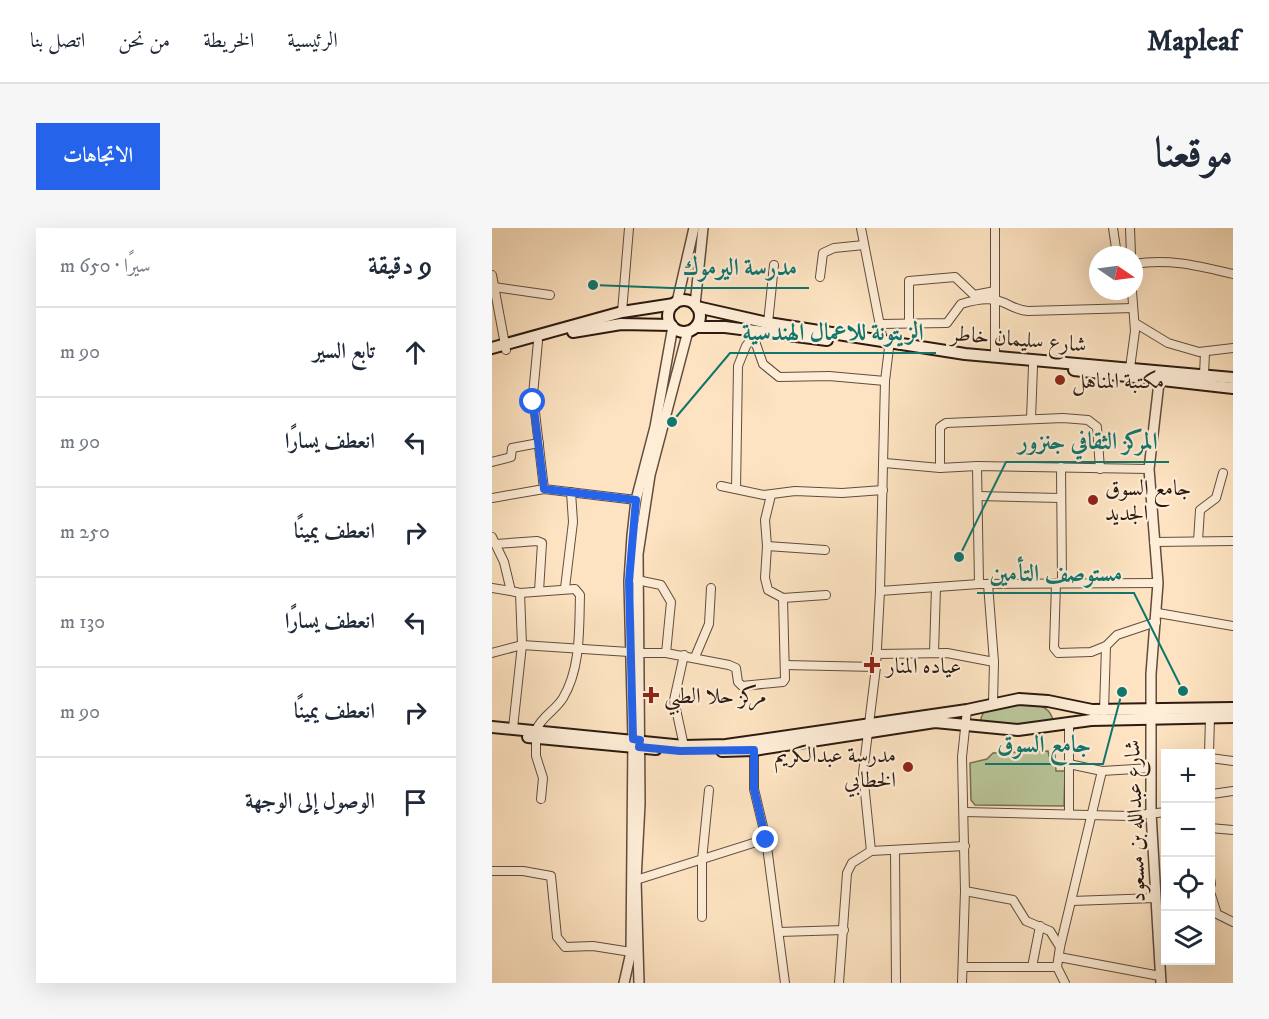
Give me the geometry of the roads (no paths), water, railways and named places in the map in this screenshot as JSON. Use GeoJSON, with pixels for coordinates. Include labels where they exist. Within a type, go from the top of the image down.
{"type":"FeatureCollection","features":[{"type":"Feature","properties":{"kind":"main road"},"geometry":{"type":"LineString","coordinates":[[492,348],[505,347],[538,341],[576,331],[621,324],[672,326],[679,331],[692,329],[700,315],[696,306],[688,301],[622,312],[505,347],[492,355]]}},
{"type":"Feature","properties":{"kind":"main road"},"geometry":{"type":"LineString","coordinates":[[672,326],[669,312],[676,303]]}},
{"type":"Feature","properties":{"kind":"main road","name":"شارع سليمان خاطر"},"geometry":{"type":"LineString","coordinates":[[696,306],[768,323],[886,344],[1033,366],[1233,378]]}},
{"type":"Feature","properties":{"kind":"main road","name":"شارع سليمان خاطر"},"geometry":{"type":"LineString","coordinates":[[692,329],[886,344],[995,357],[1130,368],[1233,388]]}},
{"type":"Feature","properties":{"kind":"main road"},"geometry":{"type":"LineString","coordinates":[[636,743],[689,751],[754,750],[967,710],[993,703],[1029,699],[1082,710],[1233,717]]}},
{"type":"Feature","properties":{"kind":"main road"},"geometry":{"type":"LineString","coordinates":[[1056,704],[1061,714],[1056,725]]}},
{"type":"Feature","properties":{"kind":"main road"},"geometry":{"type":"LineString","coordinates":[[492,734],[536,734],[684,746],[736,744],[935,722],[1018,730],[1150,714],[1233,708]]}},
{"type":"Feature","properties":{"kind":"main road"},"geometry":{"type":"LineString","coordinates":[[492,727],[513,728],[536,734]]}},
{"type":"Feature","properties":{"kind":"street"},"geometry":{"type":"LineString","coordinates":[[622,312],[629,228]]}},
{"type":"Feature","properties":{"kind":"street"},"geometry":{"type":"LineString","coordinates":[[676,303],[694,228]]}},
{"type":"Feature","properties":{"kind":"street"},"geometry":{"type":"LineString","coordinates":[[696,306],[703,228]]}},
{"type":"Feature","properties":{"kind":"street"},"geometry":{"type":"LineString","coordinates":[[861,228],[886,344],[885,463],[880,591],[876,667],[863,794],[871,851]]}},
{"type":"Feature","properties":{"kind":"street"},"geometry":{"type":"LineString","coordinates":[[995,228],[995,357]]}},
{"type":"Feature","properties":{"kind":"street"},"geometry":{"type":"LineString","coordinates":[[1113,228],[1116,246]]}},
{"type":"Feature","properties":{"kind":"street"},"geometry":{"type":"LineString","coordinates":[[1131,228],[1131,246]]}},
{"type":"Feature","properties":{"kind":"street"},"geometry":{"type":"LineString","coordinates":[[820,277],[823,253],[834,248],[864,245]]}},
{"type":"Feature","properties":{"kind":"street"},"geometry":{"type":"LineString","coordinates":[[1143,263],[1175,261],[1233,274]]}},
{"type":"Feature","properties":{"kind":"street"},"geometry":{"type":"LineString","coordinates":[[768,323],[774,265]]}},
{"type":"Feature","properties":{"kind":"street"},"geometry":{"type":"LineString","coordinates":[[492,275],[505,347]]}},
{"type":"Feature","properties":{"kind":"street"},"geometry":{"type":"LineString","coordinates":[[909,324],[909,281],[950,276],[959,280],[974,294],[995,295],[1018,310],[1133,308]]}},
{"type":"Feature","properties":{"kind":"street"},"geometry":{"type":"LineString","coordinates":[[494,287],[550,295]]}},
{"type":"Feature","properties":{"kind":"street"},"geometry":{"type":"LineString","coordinates":[[880,324],[947,323],[961,304],[995,295]]}},
{"type":"Feature","properties":{"kind":"street"},"geometry":{"type":"LineString","coordinates":[[1130,368],[1135,323],[1133,300]]}},
{"type":"Feature","properties":{"kind":"street"},"geometry":{"type":"LineString","coordinates":[[1135,323],[1168,343],[1205,352],[1233,348]]}},
{"type":"Feature","properties":{"kind":"street"},"geometry":{"type":"LineString","coordinates":[[639,983],[636,880],[640,804],[629,581],[636,500],[655,427],[672,326]]}},
{"type":"Feature","properties":{"kind":"street"},"geometry":{"type":"LineString","coordinates":[[634,652],[643,508],[663,418],[692,329]]}},
{"type":"Feature","properties":{"kind":"street"},"geometry":{"type":"LineString","coordinates":[[752,333],[763,364],[779,377],[793,379],[829,376],[885,381]]}},
{"type":"Feature","properties":{"kind":"street"},"geometry":{"type":"LineString","coordinates":[[736,489],[738,366],[752,333]]}},
{"type":"Feature","properties":{"kind":"street"},"geometry":{"type":"LineString","coordinates":[[538,341],[533,395],[544,489]]}},
{"type":"Feature","properties":{"kind":"street"},"geometry":{"type":"LineString","coordinates":[[1204,375],[1205,352]]}},
{"type":"Feature","properties":{"kind":"street"},"geometry":{"type":"LineString","coordinates":[[1031,419],[1033,366]]}},
{"type":"Feature","properties":{"kind":"street","name":"شارع عبدالله بن مسعود"},"geometry":{"type":"LineString","coordinates":[[1160,375],[1149,469],[1158,583],[1150,714],[1151,813],[1161,980]]}},
{"type":"Feature","properties":{"kind":"street"},"geometry":{"type":"LineString","coordinates":[[940,468],[939,434],[942,424],[1063,418],[1093,422],[1099,434],[1100,469]]}},
{"type":"Feature","properties":{"kind":"street"},"geometry":{"type":"LineString","coordinates":[[492,462],[511,458],[512,448],[539,443]]}},
{"type":"Feature","properties":{"kind":"street"},"geometry":{"type":"LineString","coordinates":[[885,463],[940,468],[977,465],[1149,469]]}},
{"type":"Feature","properties":{"kind":"street"},"geometry":{"type":"LineString","coordinates":[[977,465],[979,584]]}},
{"type":"Feature","properties":{"kind":"street"},"geometry":{"type":"LineString","coordinates":[[1061,467],[1055,651],[1069,655],[1091,652],[1106,646],[1117,635],[1157,617],[1233,626]]}},
{"type":"Feature","properties":{"kind":"street"},"geometry":{"type":"LineString","coordinates":[[1198,541],[1200,510],[1216,498],[1223,473]]}},
{"type":"Feature","properties":{"kind":"street"},"geometry":{"type":"LineString","coordinates":[[721,486],[771,495],[795,491],[843,493],[883,490]]}},
{"type":"Feature","properties":{"kind":"street"},"geometry":{"type":"LineString","coordinates":[[492,498],[544,489],[636,500]]}},
{"type":"Feature","properties":{"kind":"street"},"geometry":{"type":"LineString","coordinates":[[565,588],[573,528],[572,492]]}},
{"type":"Feature","properties":{"kind":"street"},"geometry":{"type":"LineString","coordinates":[[771,495],[765,520],[768,546],[765,586],[770,592],[783,598],[826,595]]}},
{"type":"Feature","properties":{"kind":"street"},"geometry":{"type":"LineString","coordinates":[[978,496],[1061,498]]}},
{"type":"Feature","properties":{"kind":"street"},"geometry":{"type":"LineString","coordinates":[[511,591],[504,562],[494,541],[542,543],[539,591]]}},
{"type":"Feature","properties":{"kind":"street"},"geometry":{"type":"LineString","coordinates":[[1154,542],[1233,541]]}},
{"type":"Feature","properties":{"kind":"street"},"geometry":{"type":"LineString","coordinates":[[768,546],[825,550]]}},
{"type":"Feature","properties":{"kind":"street"},"geometry":{"type":"LineString","coordinates":[[637,580],[661,585],[670,599],[666,652]]}},
{"type":"Feature","properties":{"kind":"street"},"geometry":{"type":"LineString","coordinates":[[880,591],[979,584],[1158,583]]}},
{"type":"Feature","properties":{"kind":"street"},"geometry":{"type":"LineString","coordinates":[[988,584],[993,703]]}},
{"type":"Feature","properties":{"kind":"street"},"geometry":{"type":"LineString","coordinates":[[934,653],[936,587]]}},
{"type":"Feature","properties":{"kind":"street"},"geometry":{"type":"LineString","coordinates":[[492,588],[520,593],[565,588],[574,589],[580,595],[578,648],[562,700],[545,715],[536,734],[536,756],[543,778],[541,800]]}},
{"type":"Feature","properties":{"kind":"street"},"geometry":{"type":"LineString","coordinates":[[695,657],[709,624],[711,588]]}},
{"type":"Feature","properties":{"kind":"street"},"geometry":{"type":"LineString","coordinates":[[513,728],[522,645],[520,593]]}},
{"type":"Feature","properties":{"kind":"street"},"geometry":{"type":"LineString","coordinates":[[492,653],[522,645],[666,652],[733,667],[739,684],[746,686],[783,682],[785,665],[783,598]]}},
{"type":"Feature","properties":{"kind":"street"},"geometry":{"type":"LineString","coordinates":[[1104,711],[1106,646]]}},
{"type":"Feature","properties":{"kind":"street"},"geometry":{"type":"LineString","coordinates":[[876,654],[934,653],[993,662]]}},
{"type":"Feature","properties":{"kind":"street"},"geometry":{"type":"LineString","coordinates":[[684,656],[674,700],[684,746]]}},
{"type":"Feature","properties":{"kind":"street"},"geometry":{"type":"LineString","coordinates":[[785,665],[876,667]]}},
{"type":"Feature","properties":{"kind":"street"},"geometry":{"type":"LineString","coordinates":[[963,983],[965,846],[962,757],[967,710]]}},
{"type":"Feature","properties":{"kind":"street"},"geometry":{"type":"LineString","coordinates":[[1209,749],[1210,717]]}},
{"type":"Feature","properties":{"kind":"street"},"geometry":{"type":"LineString","coordinates":[[1069,723],[1070,813]]}},
{"type":"Feature","properties":{"kind":"street"},"geometry":{"type":"LineString","coordinates":[[624,983],[631,952],[636,743]]}},
{"type":"Feature","properties":{"kind":"street"},"geometry":{"type":"LineString","coordinates":[[754,750],[754,789],[766,840],[785,983]]}},
{"type":"Feature","properties":{"kind":"street"},"geometry":{"type":"LineString","coordinates":[[1215,759],[1233,761]]}},
{"type":"Feature","properties":{"kind":"street"},"geometry":{"type":"LineString","coordinates":[[1069,764],[1102,771],[1151,768]]}},
{"type":"Feature","properties":{"kind":"street"},"geometry":{"type":"LineString","coordinates":[[1065,983],[1057,967],[1060,947],[1102,771]]}},
{"type":"Feature","properties":{"kind":"street"},"geometry":{"type":"LineString","coordinates":[[702,917],[702,860],[709,790]]}},
{"type":"Feature","properties":{"kind":"street"},"geometry":{"type":"LineString","coordinates":[[1215,794],[1233,791]]}},
{"type":"Feature","properties":{"kind":"street"},"geometry":{"type":"LineString","coordinates":[[964,812],[1093,815],[1161,812]]}},
{"type":"Feature","properties":{"kind":"street"},"geometry":{"type":"LineString","coordinates":[[1215,828],[1233,830]]}},
{"type":"Feature","properties":{"kind":"street"},"geometry":{"type":"LineString","coordinates":[[636,880],[766,840]]}},
{"type":"Feature","properties":{"kind":"street"},"geometry":{"type":"LineString","coordinates":[[839,983],[847,873],[852,863],[871,851],[965,846]]}},
{"type":"Feature","properties":{"kind":"street"},"geometry":{"type":"LineString","coordinates":[[895,850],[896,983]]}},
{"type":"Feature","properties":{"kind":"street"},"geometry":{"type":"LineString","coordinates":[[492,871],[523,871],[550,876],[557,937],[565,947],[592,946],[631,952]]}},
{"type":"Feature","properties":{"kind":"street"},"geometry":{"type":"LineString","coordinates":[[965,891],[1013,900],[1026,921],[1050,931],[1060,947]]}},
{"type":"Feature","properties":{"kind":"street"},"geometry":{"type":"LineString","coordinates":[[1072,901],[1155,898]]}},
{"type":"Feature","properties":{"kind":"street"},"geometry":{"type":"LineString","coordinates":[[1215,908],[1217,914],[1233,922]]}},
{"type":"Feature","properties":{"kind":"street"},"geometry":{"type":"LineString","coordinates":[[1032,967],[1040,926]]}},
{"type":"Feature","properties":{"kind":"street"},"geometry":{"type":"LineString","coordinates":[[779,932],[844,930]]}},
{"type":"Feature","properties":{"kind":"street"},"geometry":{"type":"LineString","coordinates":[[1059,957],[1161,980]]}},
{"type":"Feature","properties":{"kind":"street"},"geometry":{"type":"LineString","coordinates":[[963,967],[1057,967]]}},
{"type":"Feature","properties":{"kind":"place","name":"مدرسة اليرموك"},"geometry":{"type":"Point","coordinates":[593,285]}},
{"type":"Feature","properties":{"kind":"place","name":"مكتبة المناهل"},"geometry":{"type":"Point","coordinates":[1060,380]}},
{"type":"Feature","properties":{"kind":"place","name":"الزيتونة للاعمال الهندسية"},"geometry":{"type":"Point","coordinates":[672,422]}},
{"type":"Feature","properties":{"kind":"place","name":"جامع السوق الجديد"},"geometry":{"type":"Point","coordinates":[1093,500]}},
{"type":"Feature","properties":{"kind":"place","name":"المركز الثقافي جنزور"},"geometry":{"type":"Point","coordinates":[959,557]}},
{"type":"Feature","properties":{"kind":"place","name":"عياده المنار"},"geometry":{"type":"Point","coordinates":[872,665]}},
{"type":"Feature","properties":{"kind":"place","name":"مستوصف التأمين"},"geometry":{"type":"Point","coordinates":[1183,691]}},
{"type":"Feature","properties":{"kind":"place","name":"جامع السوق"},"geometry":{"type":"Point","coordinates":[1122,692]}},
{"type":"Feature","properties":{"kind":"place","name":"مركز حلا الطبي"},"geometry":{"type":"Point","coordinates":[651,695]}},
{"type":"Feature","properties":{"kind":"place","name":"مدرسة عبدالكريم الخطابي"},"geometry":{"type":"Point","coordinates":[908,767]}}]}
